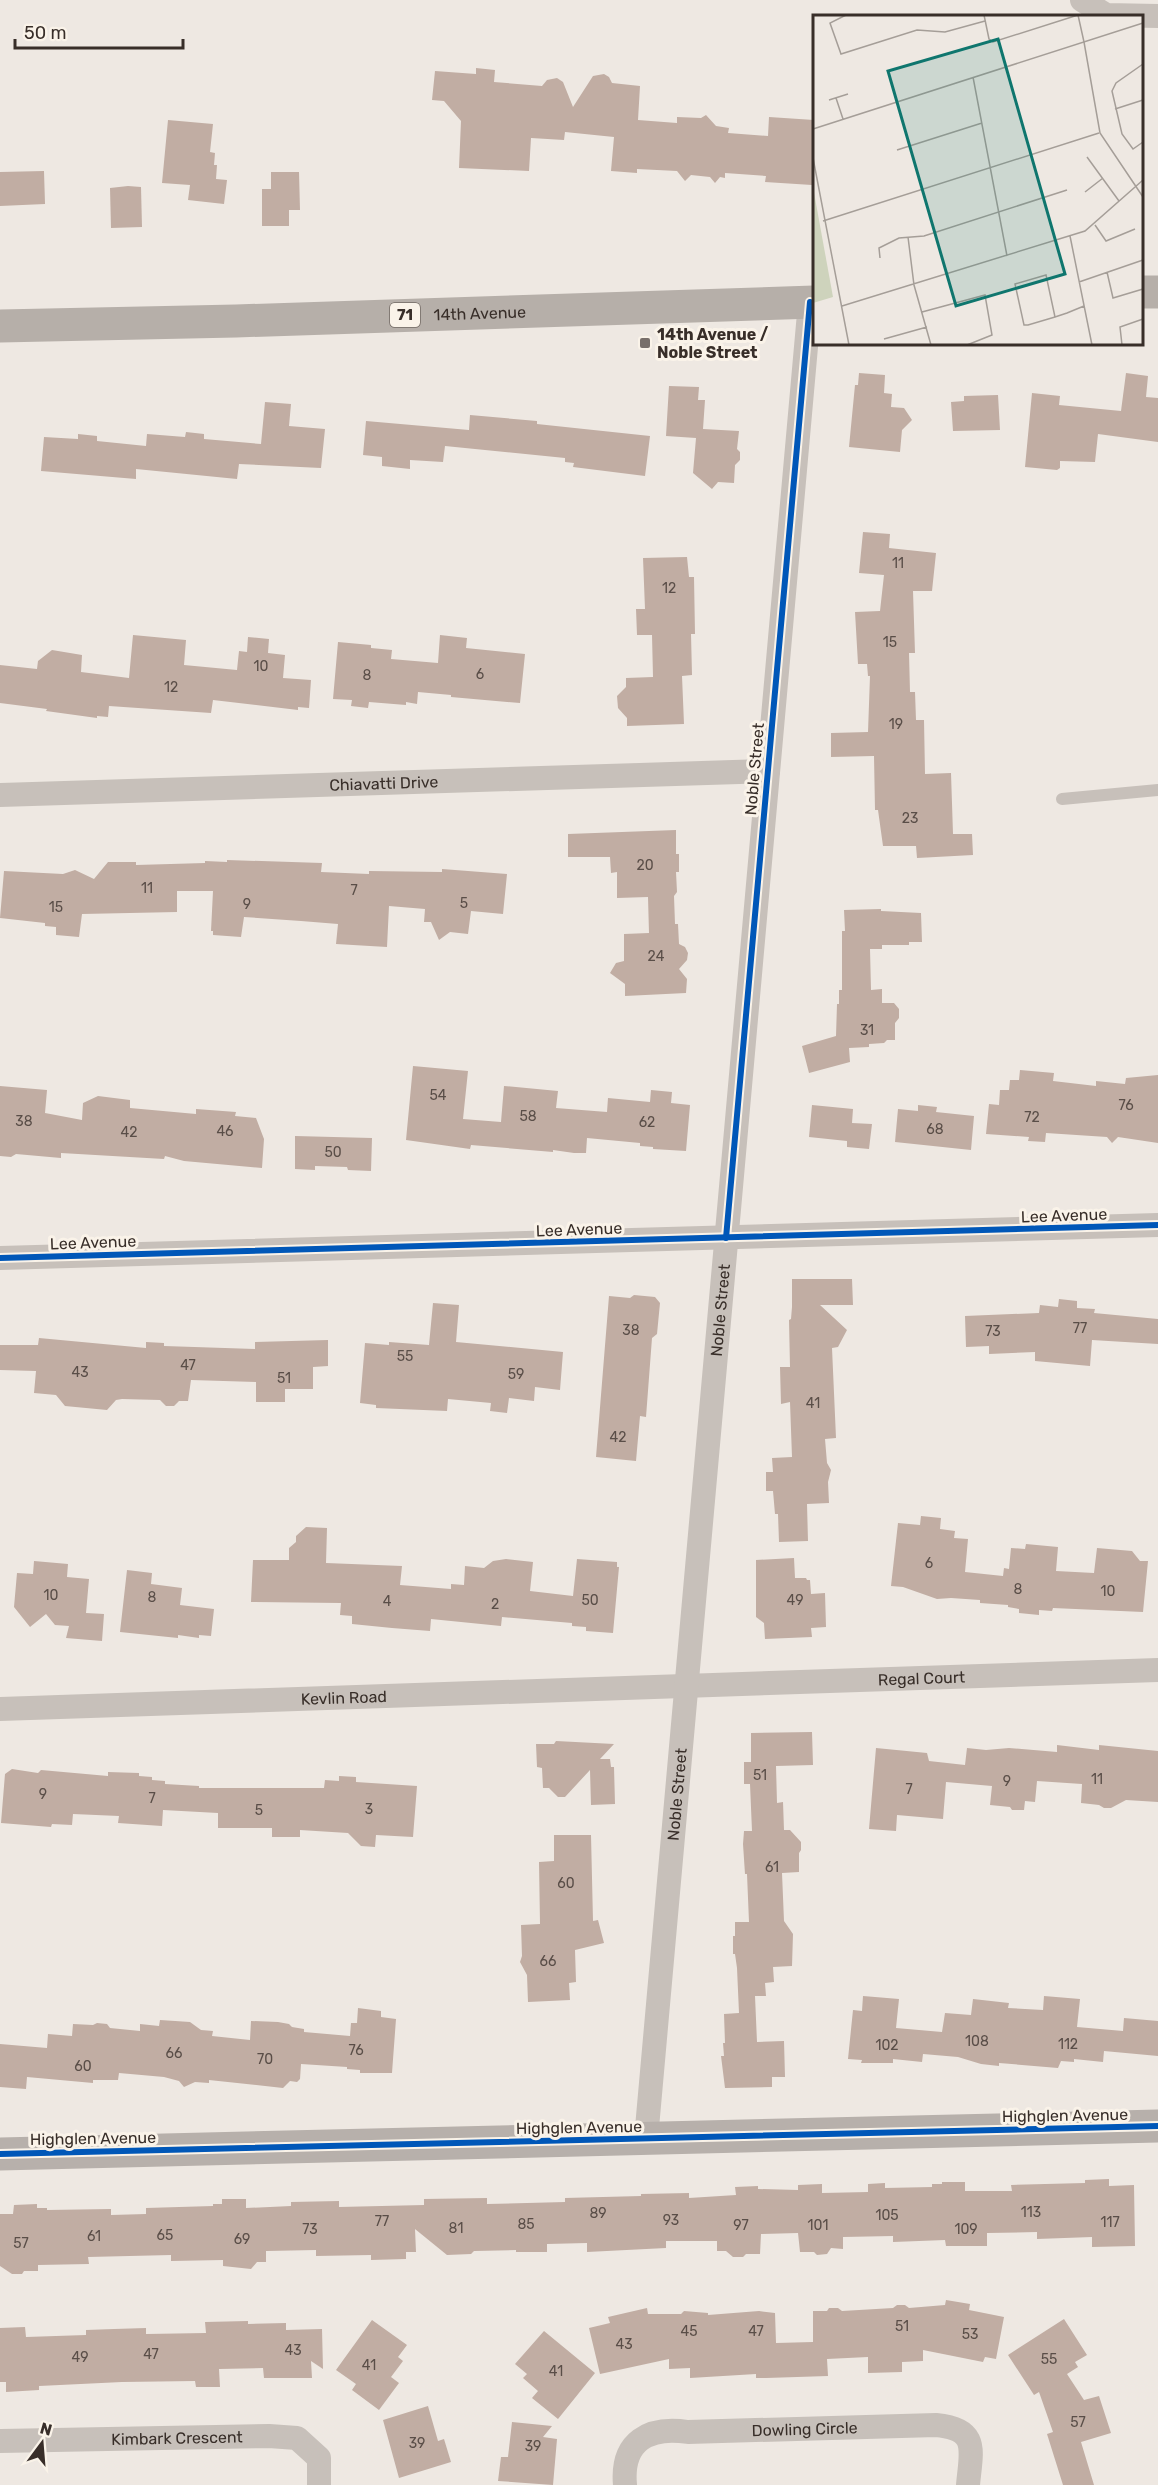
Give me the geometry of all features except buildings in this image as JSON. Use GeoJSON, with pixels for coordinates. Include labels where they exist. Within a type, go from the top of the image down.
{"type":"FeatureCollection","features":[{"type":"Feature","properties":{"kind":"main road","name":"14th Avenue"},"geometry":{"type":"LineString","coordinates":[[0,326],[812,302]]}},
{"type":"Feature","properties":{"kind":"street"},"geometry":{"type":"LineString","coordinates":[[1082,0],[1106,15]]}},
{"type":"Feature","properties":{"kind":"street"},"geometry":{"type":"LineString","coordinates":[[1143,16],[1158,16]]}},
{"type":"Feature","properties":{"kind":"street","name":"Noble Street"},"geometry":{"type":"LineString","coordinates":[[645,2139],[812,302]]}},
{"type":"Feature","properties":{"kind":"street","name":"Chiavatti Drive"},"geometry":{"type":"LineString","coordinates":[[0,795],[768,771]]}},
{"type":"Feature","properties":{"kind":"street","name":"Lee Avenue"},"geometry":{"type":"LineString","coordinates":[[0,1258],[1158,1225]]}},
{"type":"Feature","properties":{"kind":"street","name":"Regal Court"},"geometry":{"type":"LineString","coordinates":[[686,1687],[1158,1670]]}},
{"type":"Feature","properties":{"kind":"street","name":"Kevlin Road"},"geometry":{"type":"LineString","coordinates":[[0,1709],[686,1687]]}},
{"type":"Feature","properties":{"kind":"street","name":"Highglen Avenue"},"geometry":{"type":"LineString","coordinates":[[0,2154],[1158,2126]]}},
{"type":"Feature","properties":{"kind":"street","name":"Dowling Circle"},"geometry":{"type":"LineString","coordinates":[[625,2485],[626,2462],[632,2450],[641,2439],[653,2432],[668,2429],[688,2432],[936,2425],[953,2426],[966,2436],[972,2450],[968,2485]]}},
{"type":"Feature","properties":{"kind":"street","name":"Kimbark Crescent"},"geometry":{"type":"LineString","coordinates":[[0,2441],[269,2436],[297,2438],[319,2458],[319,2485]]}},
{"type":"Feature","properties":{"kind":"lane"},"geometry":{"type":"LineString","coordinates":[[1062,799],[1158,790]]}},
{"type":"Feature","properties":{"kind":"cycle path"},"geometry":{"type":"LineString","coordinates":[[726,1238],[810,302]]}},
{"type":"Feature","properties":{"kind":"cycle path"},"geometry":{"type":"LineString","coordinates":[[0,1258],[1158,1225]]}},
{"type":"Feature","properties":{"kind":"cycle path"},"geometry":{"type":"LineString","coordinates":[[0,2154],[1158,2126]]}},
{"type":"Feature","properties":{"kind":"place","name":"14th Avenue / Noble Street"},"geometry":{"type":"Point","coordinates":[645,343]}}]}
